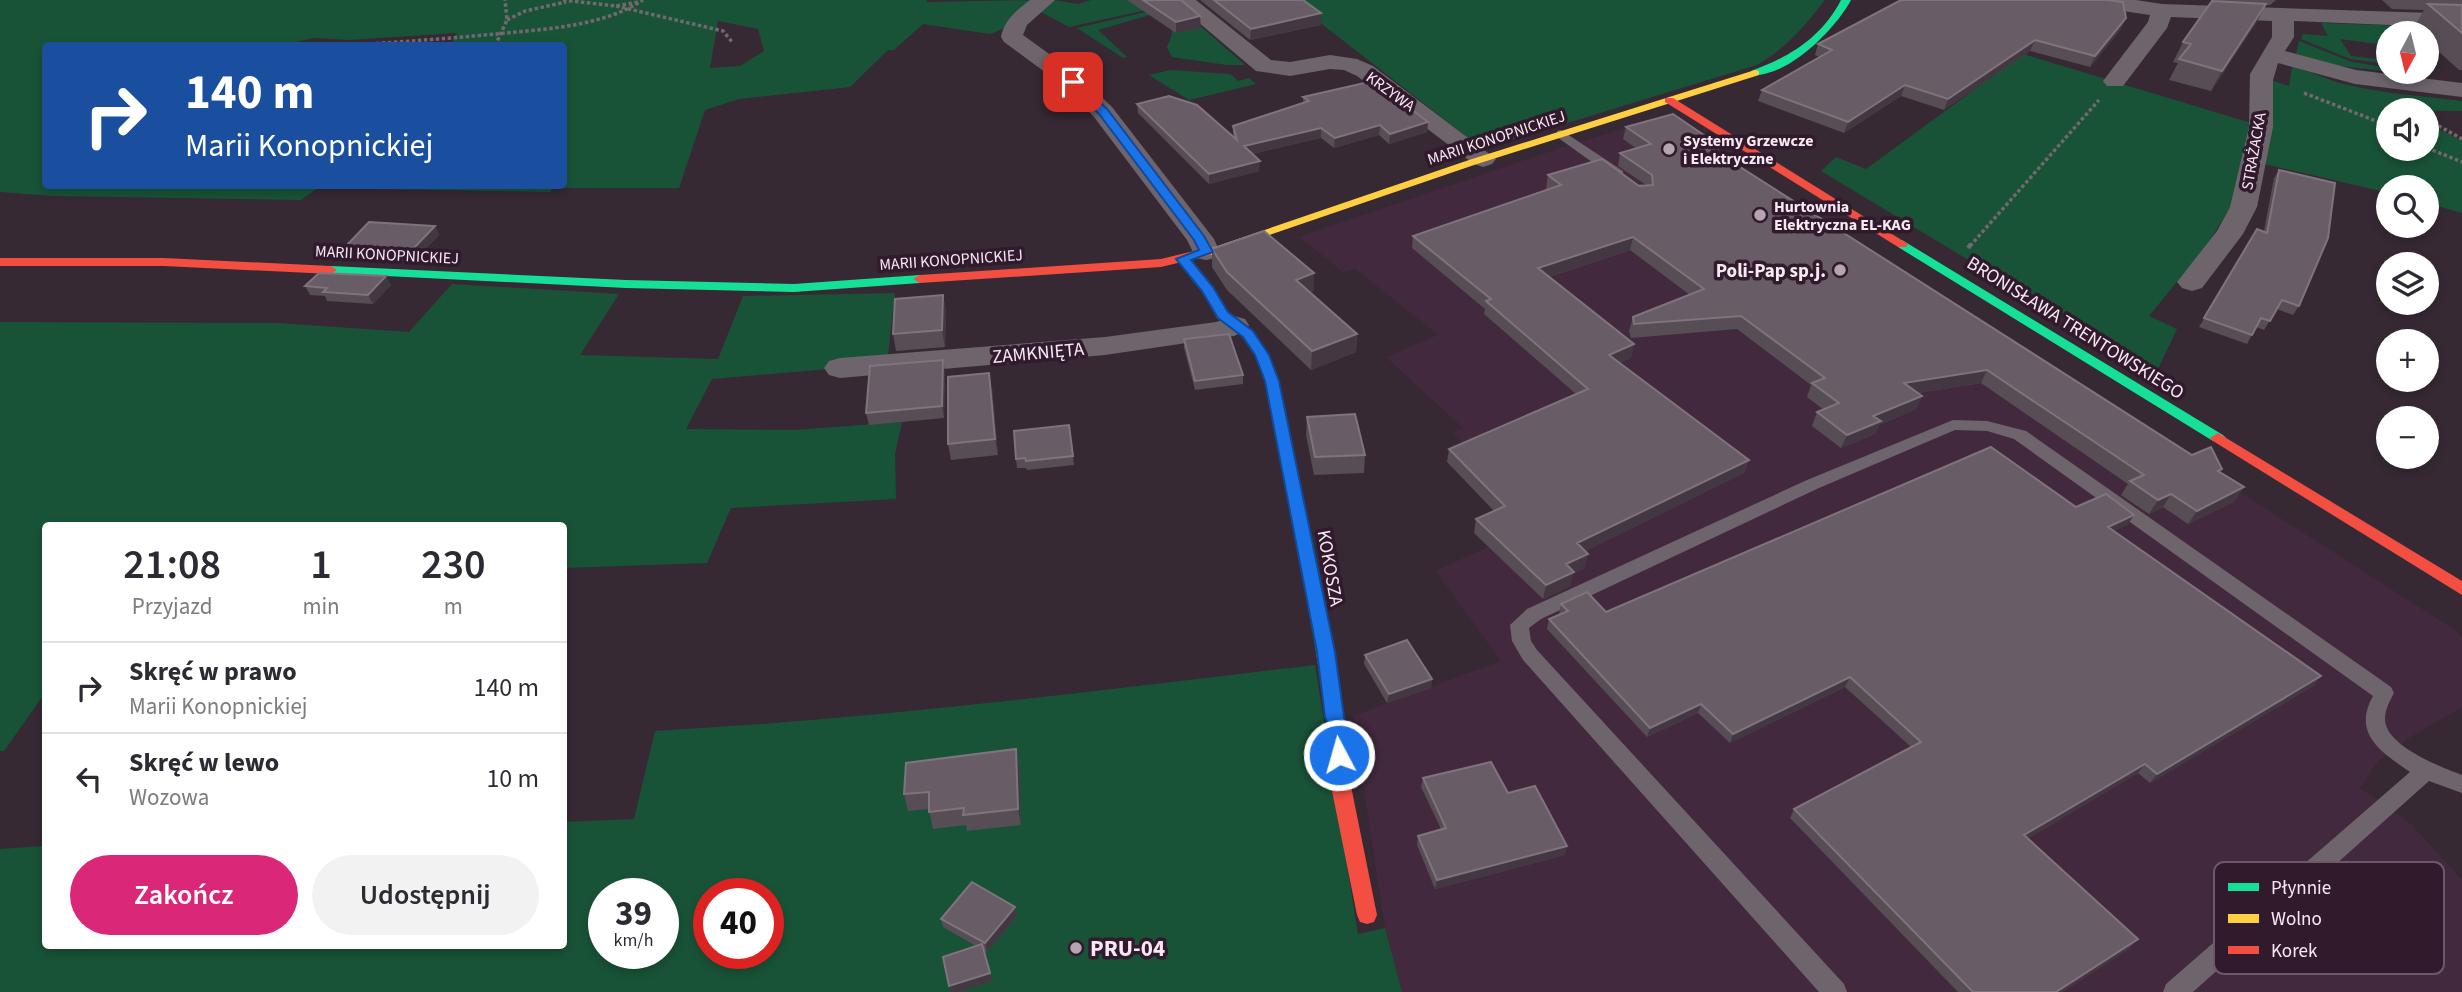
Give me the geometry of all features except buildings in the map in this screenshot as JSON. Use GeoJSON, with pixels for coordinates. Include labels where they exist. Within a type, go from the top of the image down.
{"type":"FeatureCollection","features":[{"type":"Feature","properties":{"kind":"street"},"geometry":{"type":"LineString","coordinates":[[1044,0],[1017,22],[1011,32],[1012,37],[1073,82],[1103,112],[1200,239],[1194,255]]}},
{"type":"Feature","properties":{"kind":"street","name":"KRZYWA"},"geometry":{"type":"LineString","coordinates":[[1183,0],[1264,66],[1290,69],[1330,62],[1349,64],[1365,71],[1483,159]]}},
{"type":"Feature","properties":{"kind":"street","name":"MARII KONOPNICKIEJ"},"geometry":{"type":"LineString","coordinates":[[0,261],[204,263],[626,284],[794,288],[1161,263],[1194,255],[1773,67],[1813,44],[1846,0]]}},
{"type":"Feature","properties":{"kind":"street"},"geometry":{"type":"LineString","coordinates":[[2088,0],[2160,16],[2277,13],[2337,7],[2462,21]]}},
{"type":"Feature","properties":{"kind":"street","name":"STRAŻACKA"},"geometry":{"type":"LineString","coordinates":[[2192,282],[2239,217],[2261,125],[2267,65],[2284,35],[2284,23],[2277,13]]}},
{"type":"Feature","properties":{"kind":"street"},"geometry":{"type":"LineString","coordinates":[[2115,81],[2160,16]]}},
{"type":"Feature","properties":{"kind":"street"},"geometry":{"type":"LineString","coordinates":[[2267,65],[2462,90]]}},
{"type":"Feature","properties":{"kind":"street","name":"BRONISŁAWA TRENTOWSKIEGO"},"geometry":{"type":"LineString","coordinates":[[1669,100],[2462,589]]}},
{"type":"Feature","properties":{"kind":"street","name":"KOKOSZA"},"geometry":{"type":"LineString","coordinates":[[1194,255],[1208,290],[1222,315],[1248,334],[1262,355],[1272,381],[1326,652],[1335,717],[1340,733],[1339,776],[1367,915]]}},
{"type":"Feature","properties":{"kind":"street","name":"ZAMKNIĘTA"},"geometry":{"type":"LineString","coordinates":[[840,368],[1105,346],[1223,331],[1234,325]]}},
{"type":"Feature","properties":{"kind":"lane"},"geometry":{"type":"LineString","coordinates":[[1562,134],[1632,185]]}},
{"type":"Feature","properties":{"kind":"lane"},"geometry":{"type":"LineString","coordinates":[[1835,992],[1530,655],[1518,632],[1520,625],[1534,614],[1813,484],[1953,425],[1987,426],[2020,435],[2384,693],[2374,708],[2373,722],[2384,743],[2426,771],[2462,784]]}},
{"type":"Feature","properties":{"kind":"lane"},"geometry":{"type":"LineString","coordinates":[[2323,862],[2426,771]]}},
{"type":"Feature","properties":{"kind":"lane"},"geometry":{"type":"LineString","coordinates":[[2175,992],[2214,958]]}},
{"type":"Feature","properties":{"kind":"path"},"geometry":{"type":"LineString","coordinates":[[497,42],[507,20],[505,0]]}},
{"type":"Feature","properties":{"kind":"path"},"geometry":{"type":"LineString","coordinates":[[563,0],[628,8],[723,30],[733,43]]}},
{"type":"Feature","properties":{"kind":"path"},"geometry":{"type":"LineString","coordinates":[[616,6],[642,1]]}},
{"type":"Feature","properties":{"kind":"path"},"geometry":{"type":"LineString","coordinates":[[400,42],[548,29],[628,8],[642,1]]}},
{"type":"Feature","properties":{"kind":"path"},"geometry":{"type":"LineString","coordinates":[[507,20],[543,6],[572,2]]}},
{"type":"Feature","properties":{"kind":"path"},"geometry":{"type":"LineString","coordinates":[[2267,65],[2376,120]]}},
{"type":"Feature","properties":{"kind":"path"},"geometry":{"type":"LineString","coordinates":[[1965,251],[2115,81]]}},
{"type":"Feature","properties":{"kind":"path"},"geometry":{"type":"LineString","coordinates":[[2439,125],[2462,139]]}},
{"type":"Feature","properties":{"kind":"path"},"geometry":{"type":"LineString","coordinates":[[2439,153],[2462,162]]}},
{"type":"Feature","properties":{"kind":"shaded area"},"geometry":{"type":"Polygon","coordinates":[[[1657,119],[2458,632],[2462,639],[2462,707],[2412,736],[2378,761],[2360,788],[2411,824],[2462,880],[2462,992],[1402,992],[1385,928],[1353,716],[1501,661],[1436,571],[1543,521],[1453,433],[1463,428],[1386,357],[1438,335],[1356,269],[1343,272],[1299,237],[1563,147],[1657,119]]]}},
{"type":"Feature","properties":{"kind":"green space"},"geometry":{"type":"Polygon","coordinates":[[[0,0],[1037,0],[1005,28],[990,34],[923,24],[894,50],[888,50],[850,87],[739,99],[705,110],[679,188],[567,188],[567,42],[452,42],[456,33],[349,40],[315,38],[295,42],[42,42],[42,189],[317,189],[301,200],[55,196],[0,192],[0,0]],[[718,21],[710,68],[740,66],[764,51],[758,29],[718,21]]]}},
{"type":"Feature","properties":{"kind":"green space"},"geometry":{"type":"Polygon","coordinates":[[[1053,0],[1078,4],[1091,0],[1175,0],[1179,3],[1069,27],[1039,11],[1053,0]]]}},
{"type":"Feature","properties":{"kind":"green space"},"geometry":{"type":"Polygon","coordinates":[[[1291,0],[1825,0],[1794,36],[1757,65],[1489,147],[1476,144],[1291,0]]]}},
{"type":"Feature","properties":{"kind":"green space"},"geometry":{"type":"Polygon","coordinates":[[[1176,5],[1245,65],[1172,57],[1167,47],[1172,29],[1163,11],[1098,30],[1127,57],[1123,58],[1077,28],[1176,5]]]}},
{"type":"Feature","properties":{"kind":"green space"},"geometry":{"type":"Polygon","coordinates":[[[2321,23],[2376,25],[2376,44],[2340,39],[2351,56],[2376,59],[2376,62],[2350,59],[2301,39],[2303,34],[2328,36],[2321,23]]]}},
{"type":"Feature","properties":{"kind":"green space"},"geometry":{"type":"Polygon","coordinates":[[[2440,29],[2462,52],[2440,50],[2440,29]]]}},
{"type":"Feature","properties":{"kind":"green space"},"geometry":{"type":"Polygon","coordinates":[[[2299,41],[2352,62],[2376,66],[2376,70],[2331,65],[2296,54],[2299,41]]]}},
{"type":"Feature","properties":{"kind":"green space"},"geometry":{"type":"Polygon","coordinates":[[[2023,54],[2251,123],[2243,186],[2207,245],[2149,316],[2177,329],[2156,373],[1821,171],[1836,157],[1866,169],[2023,54]]]}},
{"type":"Feature","properties":{"kind":"green space"},"geometry":{"type":"Polygon","coordinates":[[[2292,67],[2362,88],[2435,98],[2376,98],[2376,161],[2439,161],[2439,129],[2462,141],[2462,213],[2439,206],[2439,175],[2376,175],[2376,190],[2264,164],[2270,80],[2289,86],[2292,67]]]}},
{"type":"Feature","properties":{"kind":"green space"},"geometry":{"type":"Polygon","coordinates":[[[1171,70],[1230,74],[1238,81],[1249,78],[1256,84],[1189,100],[1149,75],[1171,70]]]}},
{"type":"Feature","properties":{"kind":"green space"},"geometry":{"type":"Polygon","coordinates":[[[2439,98],[2462,101],[2462,111],[2439,111],[2439,98]]]}},
{"type":"Feature","properties":{"kind":"green space"},"geometry":{"type":"Polygon","coordinates":[[[376,189],[552,189],[550,192],[376,189]]]}},
{"type":"Feature","properties":{"kind":"green space"},"geometry":{"type":"Polygon","coordinates":[[[452,284],[619,294],[580,355],[718,359],[743,296],[895,293],[887,364],[712,379],[686,429],[795,430],[902,422],[895,454],[896,499],[731,508],[707,563],[567,568],[567,522],[42,522],[42,697],[4,751],[0,751],[0,322],[278,323],[409,332],[452,284]]]}},
{"type":"Feature","properties":{"kind":"green space"},"geometry":{"type":"Polygon","coordinates":[[[1315,665],[1358,934],[1385,928],[1402,992],[0,992],[0,849],[42,846],[42,949],[567,949],[567,822],[634,819],[655,731],[903,712],[1315,665]]]}},
{"type":"Feature","properties":{"kind":"traffic: fast"},"geometry":{"type":"LineString","coordinates":[[1755,73],[1783,62],[1808,46],[1830,25],[1846,0]]}},
{"type":"Feature","properties":{"kind":"traffic: fast"},"geometry":{"type":"LineString","coordinates":[[1902,244],[2218,438]]}},
{"type":"Feature","properties":{"kind":"traffic: fast"},"geometry":{"type":"LineString","coordinates":[[1183,259],[1208,290],[1222,315],[1248,334],[1262,355],[1272,381],[1314,587],[1335,717]]}},
{"type":"Feature","properties":{"kind":"traffic: fast"},"geometry":{"type":"LineString","coordinates":[[331,270],[626,284],[794,288],[920,279]]}},
{"type":"Feature","properties":{"kind":"traffic: slow"},"geometry":{"type":"LineString","coordinates":[[1206,252],[1473,162],[1755,73]]}},
{"type":"Feature","properties":{"kind":"traffic: jam"},"geometry":{"type":"LineString","coordinates":[[1669,100],[1902,244]]}},
{"type":"Feature","properties":{"kind":"traffic: jam"},"geometry":{"type":"LineString","coordinates":[[920,279],[1161,263],[1206,252]]}},
{"type":"Feature","properties":{"kind":"traffic: jam"},"geometry":{"type":"LineString","coordinates":[[0,262],[164,262],[331,270]]}},
{"type":"Feature","properties":{"kind":"traffic: jam"},"geometry":{"type":"LineString","coordinates":[[2218,438],[2462,589]]}},
{"type":"Feature","properties":{"kind":"traffic: jam"},"geometry":{"type":"LineString","coordinates":[[1335,717],[1340,733],[1339,776],[1367,915]]}},
{"type":"Feature","properties":{"kind":"place","name":"Systemy Grzewcze i Elektryczne"},"geometry":{"type":"Point","coordinates":[1669,149]}},
{"type":"Feature","properties":{"kind":"place","name":"Hurtownia Elektryczna EL-KAG"},"geometry":{"type":"Point","coordinates":[1760,215]}},
{"type":"Feature","properties":{"kind":"place","name":"Poli-Pap sp.j."},"geometry":{"type":"Point","coordinates":[1840,270]}},
{"type":"Feature","properties":{"kind":"place","name":"PRU-04"},"geometry":{"type":"Point","coordinates":[1076,948]}},
{"type":"Feature","properties":{"kind":"route"},"geometry":{"type":"LineString","coordinates":[[1073,82],[1103,112],[1200,239],[1206,252],[1183,259],[1208,290],[1222,315],[1248,334],[1262,355],[1272,381],[1290,459],[1340,733],[1339,755]]}}]}
